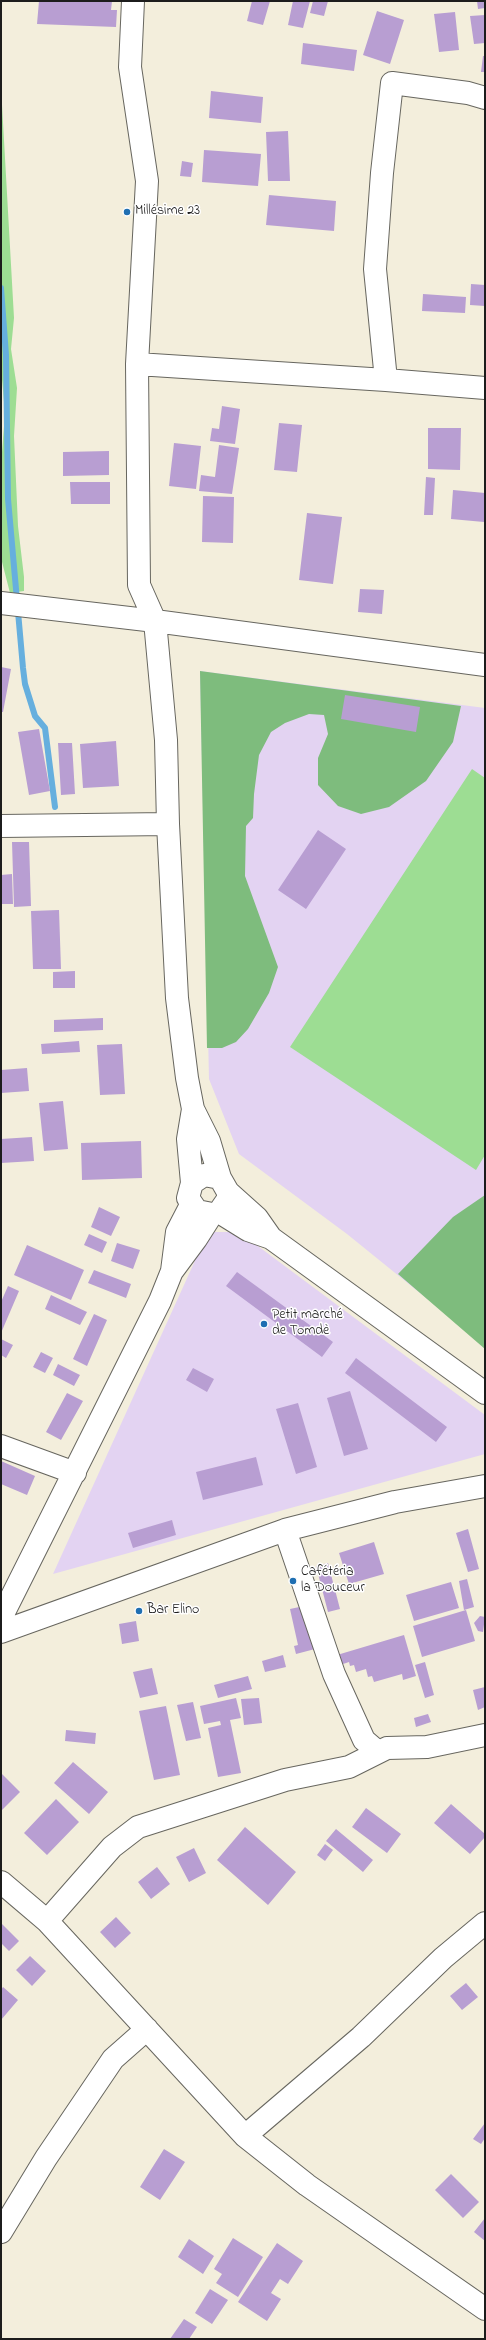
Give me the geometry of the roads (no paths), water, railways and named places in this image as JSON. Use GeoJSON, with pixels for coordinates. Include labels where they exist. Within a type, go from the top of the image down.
{"type":"FeatureCollection","features":[{"type":"Feature","properties":{"kind":"street"},"geometry":{"type":"LineString","coordinates":[[132,1],[130,67],[147,181],[137,364],[139,584],[155,621],[166,740],[168,824],[177,998],[193,1109],[188,1139],[192,1183],[188,1198],[191,1206],[197,1211],[215,1213],[248,1230],[271,1238],[485,1393]]}},
{"type":"Feature","properties":{"kind":"street"},"geometry":{"type":"LineString","coordinates":[[386,380],[375,269],[382,173],[392,83],[468,93],[485,98]]}},
{"type":"Feature","properties":{"kind":"street"},"geometry":{"type":"LineString","coordinates":[[137,364],[485,388]]}},
{"type":"Feature","properties":{"kind":"street"},"geometry":{"type":"LineString","coordinates":[[4,604],[155,621],[485,665]]}},
{"type":"Feature","properties":{"kind":"street"},"geometry":{"type":"LineString","coordinates":[[1,826],[168,824]]}},
{"type":"Feature","properties":{"kind":"street"},"geometry":{"type":"LineString","coordinates":[[172,1271],[215,1213],[228,1199],[209,1141],[193,1109]]}},
{"type":"Feature","properties":{"kind":"street"},"geometry":{"type":"LineString","coordinates":[[192,1183],[197,1178],[204,1175],[224,1185],[257,1218],[271,1238]]}},
{"type":"Feature","properties":{"kind":"street"},"geometry":{"type":"LineString","coordinates":[[1,1618],[75,1474],[160,1302],[172,1271],[177,1232],[191,1206]]}},
{"type":"Feature","properties":{"kind":"street"},"geometry":{"type":"LineString","coordinates":[[1,1446],[75,1474]]}},
{"type":"Feature","properties":{"kind":"street"},"geometry":{"type":"LineString","coordinates":[[1,1632],[285,1530],[395,1502],[485,1486]]}},
{"type":"Feature","properties":{"kind":"street"},"geometry":{"type":"LineString","coordinates":[[285,1530],[334,1674],[364,1740],[378,1752]]}},
{"type":"Feature","properties":{"kind":"street"},"geometry":{"type":"LineString","coordinates":[[47,1921],[112,1848],[138,1827],[285,1780],[349,1766],[387,1748],[427,1747],[485,1735]]}},
{"type":"Feature","properties":{"kind":"street"},"geometry":{"type":"LineString","coordinates":[[1,1882],[47,1921],[245,2136],[307,2185],[485,2309]]}},
{"type":"Feature","properties":{"kind":"street"},"geometry":{"type":"LineString","coordinates":[[245,2136],[361,2037],[443,1958],[485,1923]]}},
{"type":"Feature","properties":{"kind":"street"},"geometry":{"type":"LineString","coordinates":[[1,2232],[46,2158],[113,2059],[147,2029]]}},
{"type":"Feature","properties":{"kind":"waterway"},"geometry":{"type":"LineString","coordinates":[[1,288],[6,355],[8,499],[23,668],[25,684],[35,716],[45,728],[55,807]]}},
{"type":"Feature","properties":{"kind":"place","name":"Millésime 23"},"geometry":{"type":"Point","coordinates":[127,212]}},
{"type":"Feature","properties":{"kind":"place","name":"Petit marché de Tomdè"},"geometry":{"type":"Point","coordinates":[264,1324]}},
{"type":"Feature","properties":{"kind":"place","name":"Cafétéria la Douceur"},"geometry":{"type":"Point","coordinates":[293,1581]}},
{"type":"Feature","properties":{"kind":"place","name":"Bar Elino"},"geometry":{"type":"Point","coordinates":[139,1611]}}]}
